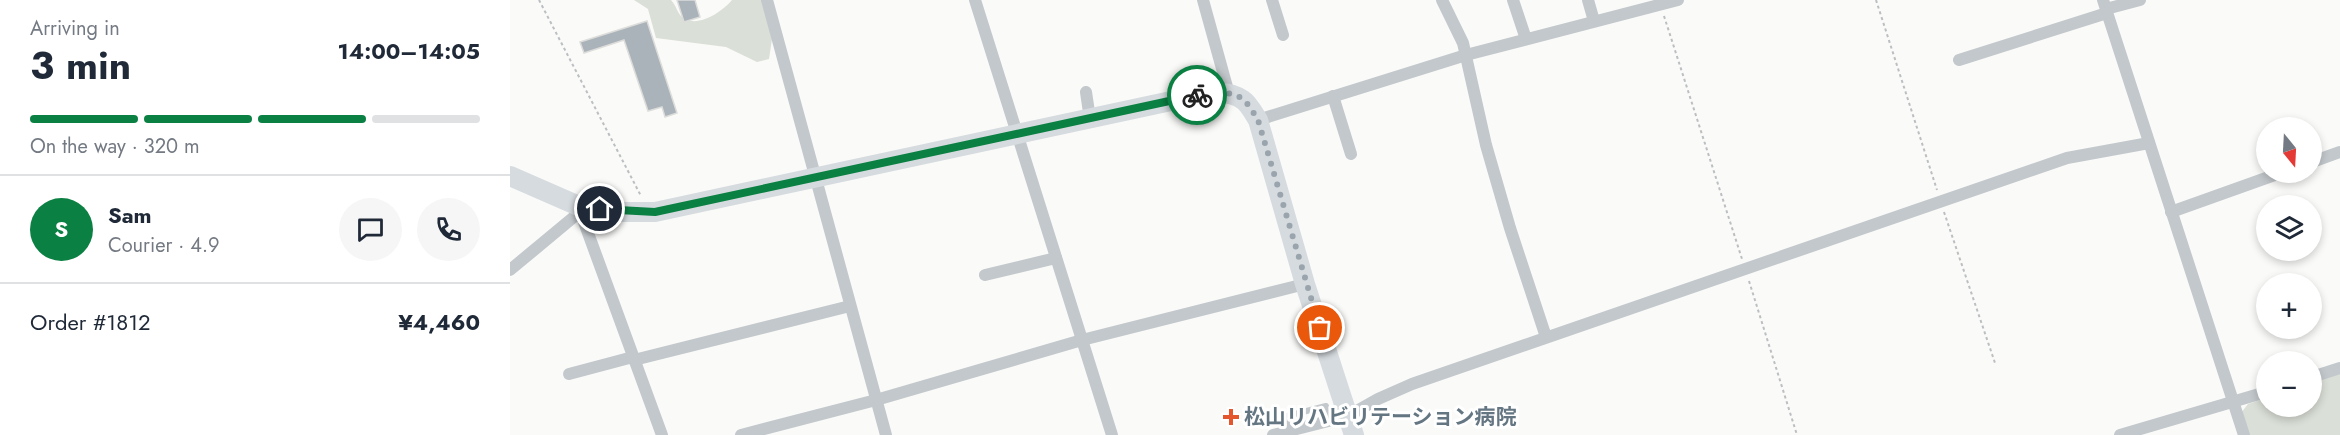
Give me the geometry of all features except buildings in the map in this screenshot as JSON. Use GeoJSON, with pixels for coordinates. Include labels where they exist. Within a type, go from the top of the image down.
{"type":"FeatureCollection","features":[{"type":"Feature","properties":{"kind":"main road"},"geometry":{"type":"LineString","coordinates":[[510,176],[581,207],[618,212],[649,212],[1209,93],[1229,94],[1244,100],[1258,120],[1344,424]]}},
{"type":"Feature","properties":{"kind":"street"},"geometry":{"type":"LineString","coordinates":[[767,0],[886,435]]}},
{"type":"Feature","properties":{"kind":"street"},"geometry":{"type":"LineString","coordinates":[[975,0],[1112,435]]}},
{"type":"Feature","properties":{"kind":"street"},"geometry":{"type":"LineString","coordinates":[[1203,0],[1229,94]]}},
{"type":"Feature","properties":{"kind":"street"},"geometry":{"type":"LineString","coordinates":[[1272,0],[1283,35]]}},
{"type":"Feature","properties":{"kind":"street"},"geometry":{"type":"LineString","coordinates":[[1442,0],[1463,43],[1486,145],[1510,228],[1546,337]]}},
{"type":"Feature","properties":{"kind":"street"},"geometry":{"type":"LineString","coordinates":[[1513,0],[1526,39]]}},
{"type":"Feature","properties":{"kind":"street"},"geometry":{"type":"LineString","coordinates":[[1588,0],[1594,21]]}},
{"type":"Feature","properties":{"kind":"street"},"geometry":{"type":"LineString","coordinates":[[1258,120],[1466,55],[1678,0]]}},
{"type":"Feature","properties":{"kind":"street"},"geometry":{"type":"LineString","coordinates":[[1959,60],[2105,7],[2140,0]]}},
{"type":"Feature","properties":{"kind":"street"},"geometry":{"type":"LineString","coordinates":[[2105,7],[2244,435]]}},
{"type":"Feature","properties":{"kind":"street"},"geometry":{"type":"LineString","coordinates":[[1086,92],[1090,119]]}},
{"type":"Feature","properties":{"kind":"street"},"geometry":{"type":"LineString","coordinates":[[1333,96],[1351,153]]}},
{"type":"Feature","properties":{"kind":"street"},"geometry":{"type":"LineString","coordinates":[[1273,435],[1291,430],[1344,424],[1378,399],[1412,384],[1546,337],[2067,158],[2149,143]]}},
{"type":"Feature","properties":{"kind":"street"},"geometry":{"type":"LineString","coordinates":[[2322,159],[2340,153]]}},
{"type":"Feature","properties":{"kind":"street"},"geometry":{"type":"LineString","coordinates":[[2171,212],[2256,182]]}},
{"type":"Feature","properties":{"kind":"street"},"geometry":{"type":"LineString","coordinates":[[510,270],[575,216],[581,207]]}},
{"type":"Feature","properties":{"kind":"street"},"geometry":{"type":"LineString","coordinates":[[581,207],[584,222],[662,435]]}},
{"type":"Feature","properties":{"kind":"street"},"geometry":{"type":"LineString","coordinates":[[985,274],[1056,258]]}},
{"type":"Feature","properties":{"kind":"street"},"geometry":{"type":"LineString","coordinates":[[741,435],[876,400],[1082,340],[1305,284]]}},
{"type":"Feature","properties":{"kind":"street"},"geometry":{"type":"LineString","coordinates":[[569,374],[850,306]]}},
{"type":"Feature","properties":{"kind":"street"},"geometry":{"type":"LineString","coordinates":[[2322,374],[2340,368]]}},
{"type":"Feature","properties":{"kind":"street"},"geometry":{"type":"LineString","coordinates":[[2120,435],[2256,395]]}},
{"type":"Feature","properties":{"kind":"path"},"geometry":{"type":"LineString","coordinates":[[538,0],[649,212]]}},
{"type":"Feature","properties":{"kind":"path"},"geometry":{"type":"LineString","coordinates":[[1876,0],[1995,363]]}},
{"type":"Feature","properties":{"kind":"path"},"geometry":{"type":"LineString","coordinates":[[1660,4],[1797,435]]}},
{"type":"Feature","properties":{"kind":"shaded area"},"geometry":{"type":"Polygon","coordinates":[[[634,0],[671,0],[682,17],[697,21],[711,17],[732,0],[762,0],[772,39],[769,59],[757,62],[726,47],[656,38],[648,9],[634,0]]]}},
{"type":"Feature","properties":{"kind":"shaded area"},"geometry":{"type":"Polygon","coordinates":[[[2340,372],[2340,435],[2249,435],[2241,413],[2248,404],[2256,401],[2256,417],[2322,417],[2322,378],[2340,372]]]}},
{"type":"Feature","properties":{"kind":"way so far"},"geometry":{"type":"LineString","coordinates":[[1197,95],[1229,94],[1244,100],[1258,120],[1305,284],[1320,328]]}},
{"type":"Feature","properties":{"kind":"place","name":"松山リハビリテーション病院"},"geometry":{"type":"Point","coordinates":[1231,417]}},
{"type":"Feature","properties":{"kind":"route"},"geometry":{"type":"LineString","coordinates":[[600,209],[618,212],[655,212],[1197,95]]}}]}
